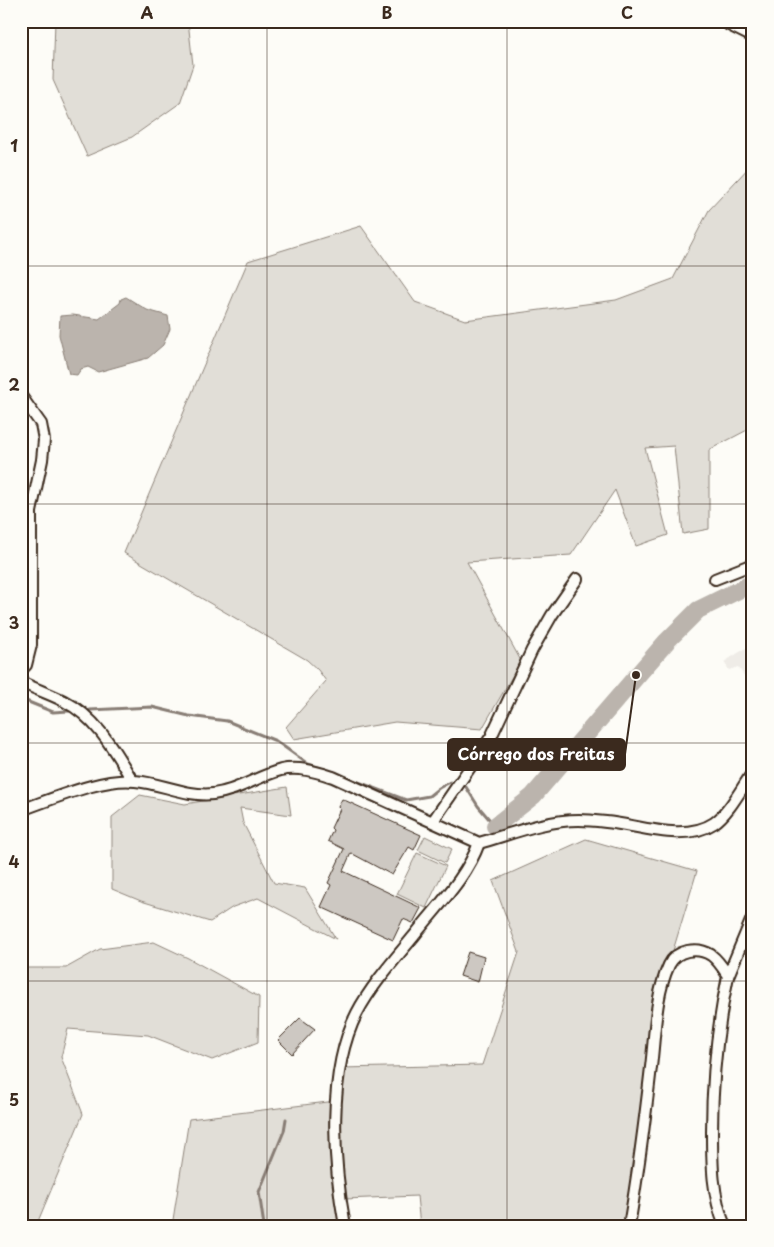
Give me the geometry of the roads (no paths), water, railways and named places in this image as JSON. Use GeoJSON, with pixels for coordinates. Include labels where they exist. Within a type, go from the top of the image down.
{"type":"FeatureCollection","features":[{"type":"Feature","properties":{"kind":"street"},"geometry":{"type":"LineString","coordinates":[[725,21],[729,25],[753,36]]}},
{"type":"Feature","properties":{"kind":"street"},"geometry":{"type":"LineString","coordinates":[[21,396],[41,424],[44,440],[42,460],[31,512],[31,645],[26,665],[21,670]]}},
{"type":"Feature","properties":{"kind":"street"},"geometry":{"type":"LineString","coordinates":[[715,579],[753,564]]}},
{"type":"Feature","properties":{"kind":"street"},"geometry":{"type":"LineString","coordinates":[[433,821],[491,737],[532,650],[552,615],[577,579]]}},
{"type":"Feature","properties":{"kind":"street"},"geometry":{"type":"LineString","coordinates":[[21,682],[66,702],[86,715],[105,735],[132,780]]}},
{"type":"Feature","properties":{"kind":"street"},"geometry":{"type":"LineString","coordinates":[[21,810],[104,783],[132,780],[195,794],[212,794],[228,791],[281,770],[296,769],[315,771],[334,777],[479,843],[551,823],[577,820],[606,822],[636,828],[682,833],[697,830],[714,823],[726,811],[753,772]]}},
{"type":"Feature","properties":{"kind":"street"},"geometry":{"type":"LineString","coordinates":[[345,1226],[336,1174],[336,1101],[346,1040],[358,1012],[414,935],[455,885],[475,854],[479,843]]}},
{"type":"Feature","properties":{"kind":"street"},"geometry":{"type":"LineString","coordinates":[[725,1226],[720,1214],[713,1179],[712,1106],[714,1066],[720,1014],[728,976],[753,916]]}},
{"type":"Feature","properties":{"kind":"street"},"geometry":{"type":"LineString","coordinates":[[629,1226],[647,1101],[654,1026],[669,964],[676,956],[685,951],[699,951],[710,954],[720,963],[728,976]]}},
{"type":"Feature","properties":{"kind":"waterway"},"geometry":{"type":"LineString","coordinates":[[495,826],[533,796],[667,641],[698,610],[753,583]]}},
{"type":"Feature","properties":{"kind":"waterway"},"geometry":{"type":"LineString","coordinates":[[21,699],[53,712],[69,711]]}},
{"type":"Feature","properties":{"kind":"waterway"},"geometry":{"type":"LineString","coordinates":[[90,710],[152,707],[189,716],[227,721],[276,741],[308,764],[321,768]]}},
{"type":"Feature","properties":{"kind":"waterway"},"geometry":{"type":"LineString","coordinates":[[332,772],[406,800],[429,796],[450,782]]}},
{"type":"Feature","properties":{"kind":"waterway"},"geometry":{"type":"LineString","coordinates":[[466,787],[478,806],[495,826]]}},
{"type":"Feature","properties":{"kind":"waterway"},"geometry":{"type":"LineString","coordinates":[[264,1226],[259,1192],[284,1131],[286,1119]]}},
{"type":"Feature","properties":{"kind":"place","name":"Córrego dos Freitas"},"geometry":{"type":"Point","coordinates":[636,675]}}]}
